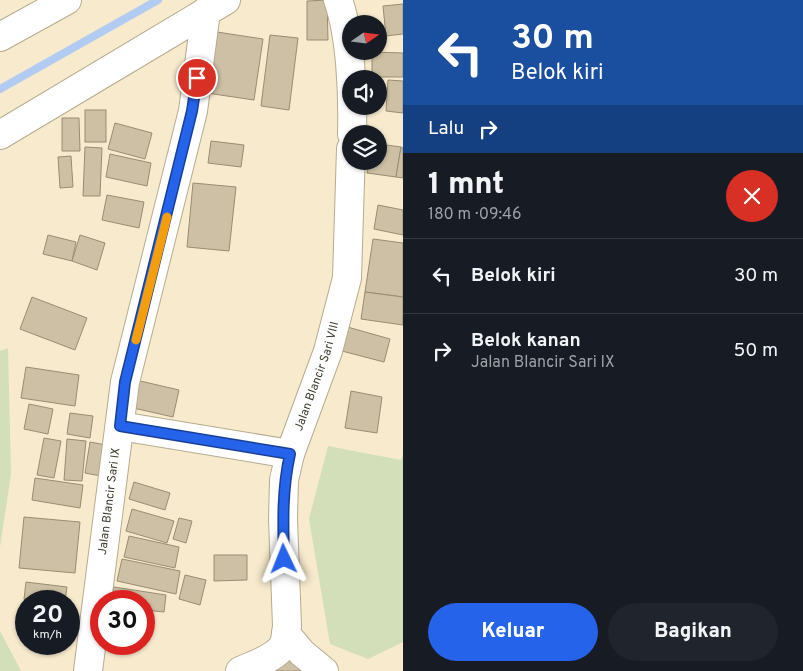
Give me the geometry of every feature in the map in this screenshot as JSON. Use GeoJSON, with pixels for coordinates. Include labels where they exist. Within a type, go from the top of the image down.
{"type":"FeatureCollection","features":[{"type":"Feature","properties":{"kind":"street"},"geometry":{"type":"LineString","coordinates":[[0,37],[67,0]]}},
{"type":"Feature","properties":{"kind":"street"},"geometry":{"type":"LineString","coordinates":[[338,0],[343,14],[349,57],[352,125]]}},
{"type":"Feature","properties":{"kind":"street"},"geometry":{"type":"LineString","coordinates":[[0,135],[216,6]]}},
{"type":"Feature","properties":{"kind":"street","name":"Jalan Blancir Sari IX"},"geometry":{"type":"LineString","coordinates":[[88,671],[125,382],[216,6]]}},
{"type":"Feature","properties":{"kind":"street","name":"Jalan Blancir Sari VIII"},"geometry":{"type":"LineString","coordinates":[[286,634],[283,519],[284,480],[290,454],[328,351],[347,278],[350,170]]}},
{"type":"Feature","properties":{"kind":"street"},"geometry":{"type":"LineString","coordinates":[[120,426],[290,454]]}},
{"type":"Feature","properties":{"kind":"street"},"geometry":{"type":"LineString","coordinates":[[240,671],[276,653],[282,648],[286,634]]}},
{"type":"Feature","properties":{"kind":"street"},"geometry":{"type":"LineString","coordinates":[[286,634],[302,653],[324,671]]}},
{"type":"Feature","properties":{"kind":"green space"},"geometry":{"type":"Polygon","coordinates":[[[8,348],[11,474],[0,547],[0,351],[8,348]]]}},
{"type":"Feature","properties":{"kind":"green space"},"geometry":{"type":"Polygon","coordinates":[[[328,446],[401,460],[403,454],[403,642],[368,659],[330,644],[309,519],[328,446]]]}},
{"type":"Feature","properties":{"kind":"green space"},"geometry":{"type":"Polygon","coordinates":[[[0,631],[21,671],[0,671],[0,631]]]}},
{"type":"Feature","properties":{"kind":"building"},"geometry":{"type":"Polygon","coordinates":[[[327,0],[328,40],[307,40],[307,1],[327,0]]]}},
{"type":"Feature","properties":{"kind":"building"},"geometry":{"type":"Polygon","coordinates":[[[403,4],[403,34],[388,36],[388,15],[384,15],[383,6],[403,4]]]}},
{"type":"Feature","properties":{"kind":"building"},"geometry":{"type":"Polygon","coordinates":[[[217,32],[263,39],[254,100],[207,93],[217,32]]]}},
{"type":"Feature","properties":{"kind":"building"},"geometry":{"type":"Polygon","coordinates":[[[270,35],[298,38],[289,110],[261,106],[270,35]]]}},
{"type":"Feature","properties":{"kind":"building"},"geometry":{"type":"Polygon","coordinates":[[[388,53],[403,53],[403,77],[387,77],[387,70],[372,70],[372,60],[388,60],[388,53]]]}},
{"type":"Feature","properties":{"kind":"building"},"geometry":{"type":"Polygon","coordinates":[[[388,80],[403,81],[403,113],[387,111],[388,80]]]}},
{"type":"Feature","properties":{"kind":"building"},"geometry":{"type":"Polygon","coordinates":[[[85,110],[106,110],[106,142],[85,142],[85,110]]]}},
{"type":"Feature","properties":{"kind":"building"},"geometry":{"type":"Polygon","coordinates":[[[62,118],[79,118],[80,151],[62,151],[62,118]]]}},
{"type":"Feature","properties":{"kind":"building"},"geometry":{"type":"Polygon","coordinates":[[[115,123],[152,133],[145,159],[108,149],[115,123]]]}},
{"type":"Feature","properties":{"kind":"building"},"geometry":{"type":"Polygon","coordinates":[[[211,141],[244,145],[241,167],[208,163],[211,141]]]}},
{"type":"Feature","properties":{"kind":"building"},"geometry":{"type":"Polygon","coordinates":[[[387,145],[401,147],[396,177],[367,173],[368,170],[387,170],[387,145]]]}},
{"type":"Feature","properties":{"kind":"building"},"geometry":{"type":"Polygon","coordinates":[[[85,147],[102,148],[100,196],[83,196],[85,147]]]}},
{"type":"Feature","properties":{"kind":"building"},"geometry":{"type":"Polygon","coordinates":[[[401,147],[403,148],[403,178],[396,177],[401,147]]]}},
{"type":"Feature","properties":{"kind":"building"},"geometry":{"type":"Polygon","coordinates":[[[110,154],[151,163],[147,186],[106,177],[110,154]]]}},
{"type":"Feature","properties":{"kind":"building"},"geometry":{"type":"Polygon","coordinates":[[[71,156],[73,187],[60,188],[58,157],[71,156]]]}},
{"type":"Feature","properties":{"kind":"building"},"geometry":{"type":"Polygon","coordinates":[[[193,183],[236,187],[229,251],[187,247],[193,183]]]}},
{"type":"Feature","properties":{"kind":"building"},"geometry":{"type":"Polygon","coordinates":[[[107,195],[144,202],[139,228],[102,220],[107,195]]]}},
{"type":"Feature","properties":{"kind":"building"},"geometry":{"type":"Polygon","coordinates":[[[378,205],[403,210],[403,235],[374,229],[378,205]]]}},
{"type":"Feature","properties":{"kind":"building"},"geometry":{"type":"Polygon","coordinates":[[[48,235],[76,242],[72,261],[43,254],[48,235]]]}},
{"type":"Feature","properties":{"kind":"building"},"geometry":{"type":"Polygon","coordinates":[[[80,235],[105,243],[97,270],[72,261],[80,235]]]}},
{"type":"Feature","properties":{"kind":"building"},"geometry":{"type":"Polygon","coordinates":[[[373,239],[403,243],[403,297],[365,292],[373,239]]]}},
{"type":"Feature","properties":{"kind":"building"},"geometry":{"type":"Polygon","coordinates":[[[365,292],[403,297],[403,325],[361,319],[365,292]]]}},
{"type":"Feature","properties":{"kind":"building"},"geometry":{"type":"Polygon","coordinates":[[[32,297],[87,318],[75,350],[20,329],[32,297]]]}},
{"type":"Feature","properties":{"kind":"building"},"geometry":{"type":"Polygon","coordinates":[[[344,326],[390,339],[384,362],[338,350],[344,326]]]}},
{"type":"Feature","properties":{"kind":"building"},"geometry":{"type":"Polygon","coordinates":[[[26,367],[79,375],[75,406],[21,398],[26,367]]]}},
{"type":"Feature","properties":{"kind":"building"},"geometry":{"type":"Polygon","coordinates":[[[136,380],[179,390],[173,417],[129,407],[136,380]]]}},
{"type":"Feature","properties":{"kind":"building"},"geometry":{"type":"Polygon","coordinates":[[[351,391],[382,397],[377,433],[345,428],[351,391]]]}},
{"type":"Feature","properties":{"kind":"building"},"geometry":{"type":"Polygon","coordinates":[[[29,404],[53,409],[48,434],[24,429],[29,404]]]}},
{"type":"Feature","properties":{"kind":"building"},"geometry":{"type":"Polygon","coordinates":[[[70,413],[93,416],[90,438],[67,434],[70,413]]]}},
{"type":"Feature","properties":{"kind":"building"},"geometry":{"type":"Polygon","coordinates":[[[44,438],[61,441],[54,478],[37,475],[44,438]]]}},
{"type":"Feature","properties":{"kind":"building"},"geometry":{"type":"Polygon","coordinates":[[[67,439],[86,441],[82,481],[64,480],[67,439]]]}},
{"type":"Feature","properties":{"kind":"building"},"geometry":{"type":"Polygon","coordinates":[[[90,442],[106,445],[101,476],[85,473],[90,442]]]}},
{"type":"Feature","properties":{"kind":"building"},"geometry":{"type":"Polygon","coordinates":[[[35,478],[83,485],[80,508],[32,500],[35,478]]]}},
{"type":"Feature","properties":{"kind":"building"},"geometry":{"type":"Polygon","coordinates":[[[134,482],[170,493],[165,510],[129,499],[134,482]]]}},
{"type":"Feature","properties":{"kind":"building"},"geometry":{"type":"Polygon","coordinates":[[[132,509],[174,521],[167,543],[126,531],[132,509]]]}},
{"type":"Feature","properties":{"kind":"building"},"geometry":{"type":"Polygon","coordinates":[[[24,517],[80,522],[75,573],[19,568],[24,517]]]}},
{"type":"Feature","properties":{"kind":"building"},"geometry":{"type":"Polygon","coordinates":[[[179,518],[192,521],[186,543],[173,539],[179,518]]]}},
{"type":"Feature","properties":{"kind":"building"},"geometry":{"type":"Polygon","coordinates":[[[129,536],[179,547],[175,568],[124,557],[129,536]]]}},
{"type":"Feature","properties":{"kind":"building"},"geometry":{"type":"Polygon","coordinates":[[[214,555],[247,555],[247,580],[214,581],[214,555]]]}},
{"type":"Feature","properties":{"kind":"building"},"geometry":{"type":"Polygon","coordinates":[[[122,559],[180,571],[176,594],[117,581],[122,559]]]}},
{"type":"Feature","properties":{"kind":"building"},"geometry":{"type":"Polygon","coordinates":[[[185,575],[206,580],[200,605],[179,599],[185,575]]]}},
{"type":"Feature","properties":{"kind":"building"},"geometry":{"type":"Polygon","coordinates":[[[26,582],[67,587],[67,590],[25,590],[26,582]]]}},
{"type":"Feature","properties":{"kind":"building"},"geometry":{"type":"Polygon","coordinates":[[[114,587],[134,590],[114,590],[114,587]]]}},
{"type":"Feature","properties":{"kind":"building"},"geometry":{"type":"Polygon","coordinates":[[[155,593],[166,595],[164,612],[155,611],[155,593]]]}},
{"type":"Feature","properties":{"kind":"building"},"geometry":{"type":"Polygon","coordinates":[[[287,652],[300,671],[259,671],[287,652]]]}},
{"type":"Feature","properties":{"kind":"waterway"},"geometry":{"type":"LineString","coordinates":[[0,89],[158,0]]}},
{"type":"Feature","properties":{"kind":"slow traffic"},"geometry":{"type":"LineString","coordinates":[[136,340],[167,217]]}},
{"type":"Feature","properties":{"kind":"route"},"geometry":{"type":"LineString","coordinates":[[197,78],[192,111],[125,382],[120,426],[290,454],[284,480],[284,559]]}}]}
